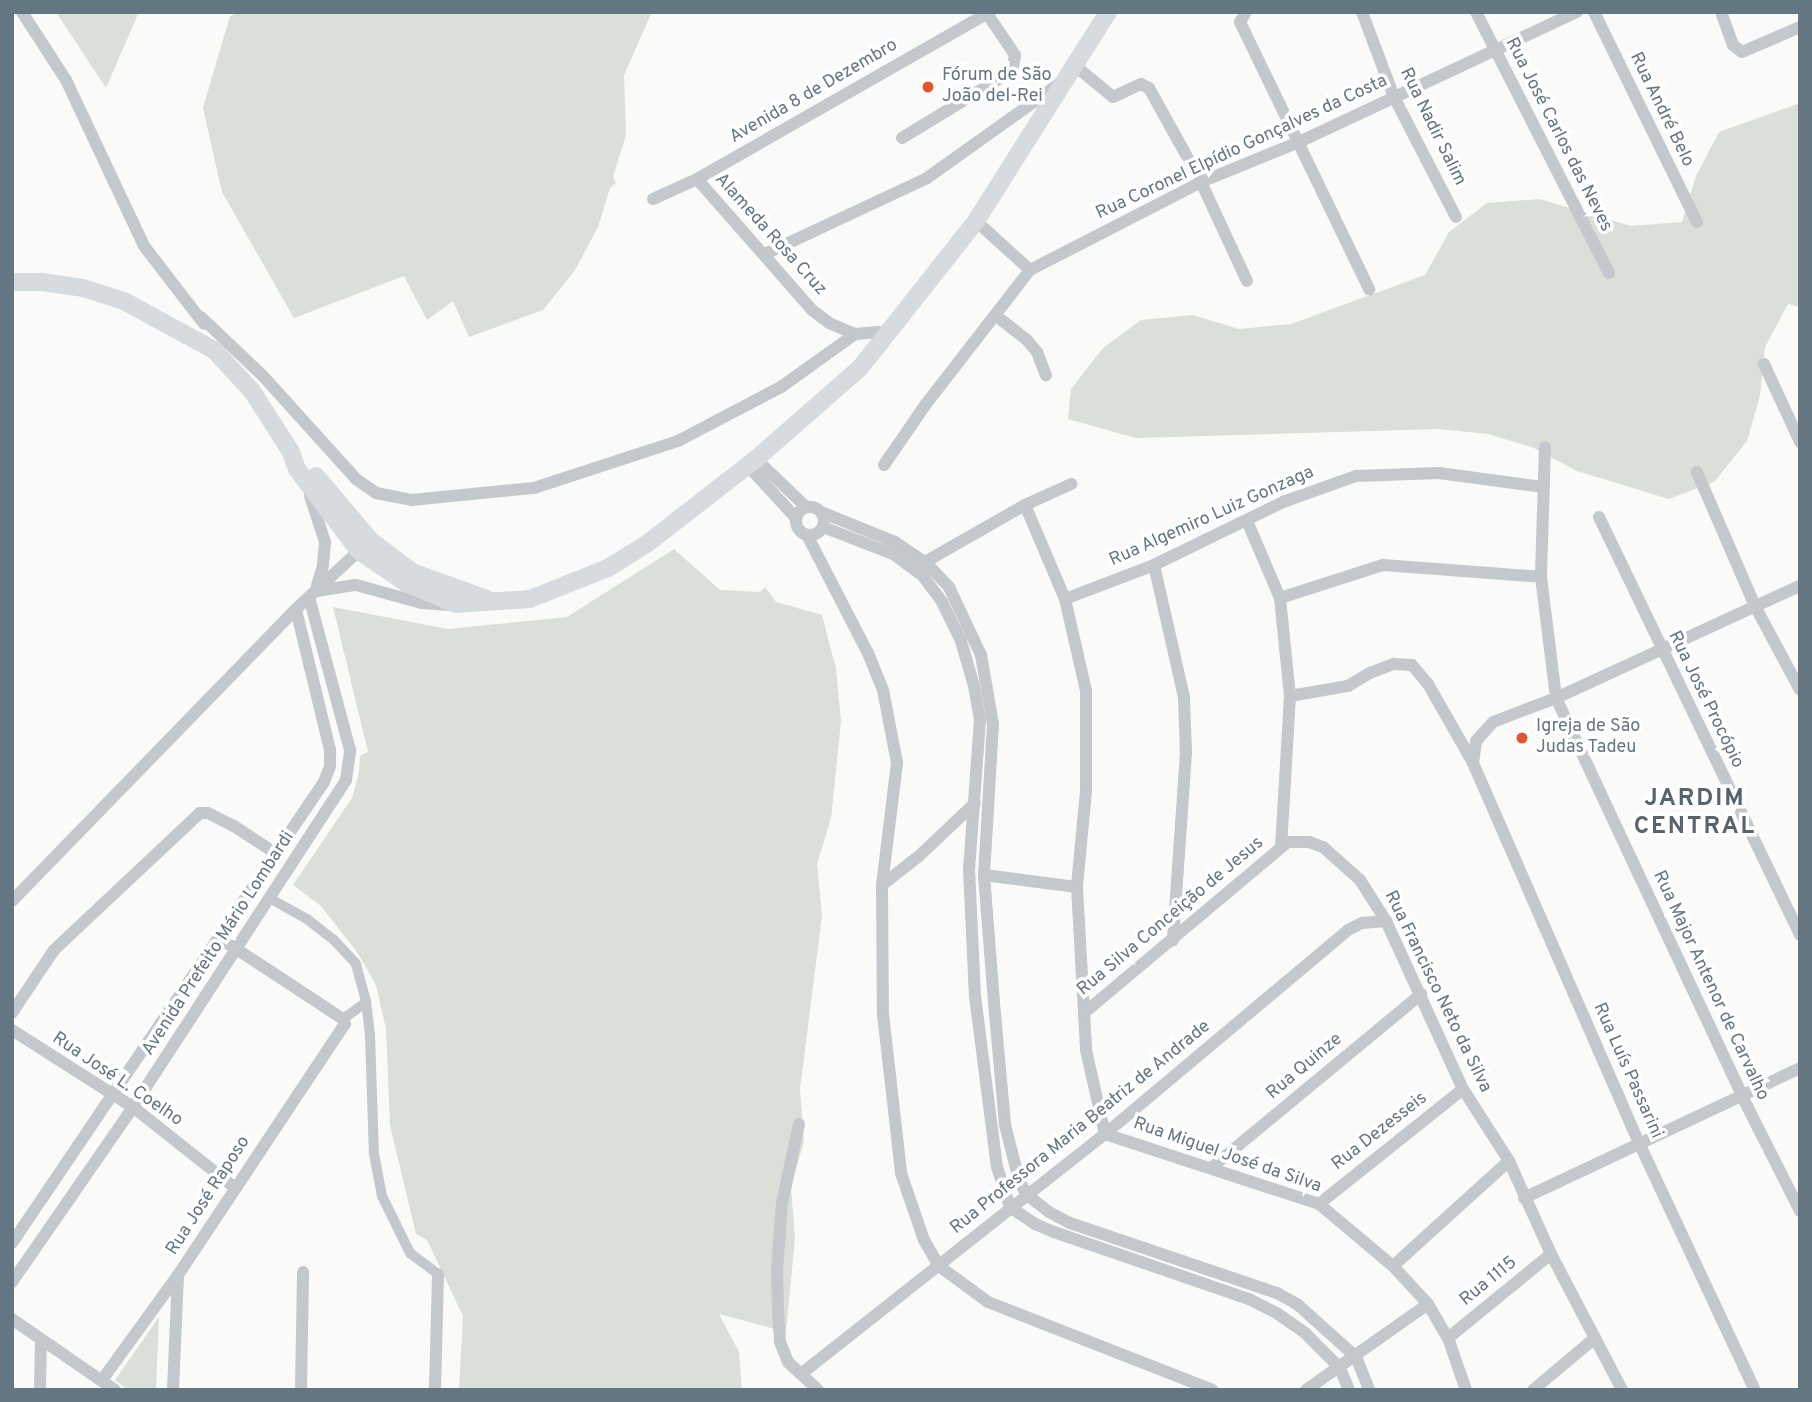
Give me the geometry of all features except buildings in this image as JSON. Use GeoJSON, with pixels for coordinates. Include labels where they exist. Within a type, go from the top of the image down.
{"type":"FeatureCollection","features":[{"type":"Feature","properties":{"kind":"main road"},"geometry":{"type":"LineString","coordinates":[[12,282],[42,282],[83,288],[124,302],[214,350],[252,391],[291,452],[297,469],[365,546],[408,584],[456,604],[530,599],[564,588],[608,568],[675,524],[752,462],[860,368],[975,221],[1108,12]]}},
{"type":"Feature","properties":{"kind":"main road"},"geometry":{"type":"LineString","coordinates":[[291,452],[304,461],[365,546],[412,572],[494,602]]}},
{"type":"Feature","properties":{"kind":"street"},"geometry":{"type":"LineString","coordinates":[[22,12],[71,90],[144,246],[166,279],[201,317],[263,376],[356,479],[376,493],[411,500],[534,488],[678,441],[781,387],[855,334]]}},
{"type":"Feature","properties":{"kind":"street"},"geometry":{"type":"LineString","coordinates":[[1246,12],[1240,22],[1369,289]]}},
{"type":"Feature","properties":{"kind":"street","name":"Rua Nadir Salim"},"geometry":{"type":"LineString","coordinates":[[1362,12],[1394,97],[1457,217]]}},
{"type":"Feature","properties":{"kind":"street","name":"Rua José Carlos das Neves"},"geometry":{"type":"LineString","coordinates":[[1476,12],[1609,273]]}},
{"type":"Feature","properties":{"kind":"street","name":"Rua Coronel Elpídio Gonçalves da Costa"},"geometry":{"type":"LineString","coordinates":[[884,465],[1030,270],[1201,182],[1299,142],[1577,12]]}},
{"type":"Feature","properties":{"kind":"street","name":"Rua André Belo"},"geometry":{"type":"LineString","coordinates":[[1594,12],[1697,222]]}},
{"type":"Feature","properties":{"kind":"street"},"geometry":{"type":"LineString","coordinates":[[1721,12],[1733,45],[1746,51],[1800,27]]}},
{"type":"Feature","properties":{"kind":"street"},"geometry":{"type":"LineString","coordinates":[[902,138],[1012,71],[1015,55],[987,13]]}},
{"type":"Feature","properties":{"kind":"street","name":"Avenida 8 de Dezembro"},"geometry":{"type":"LineString","coordinates":[[653,198],[697,179],[987,13]]}},
{"type":"Feature","properties":{"kind":"street"},"geometry":{"type":"LineString","coordinates":[[765,254],[927,178],[1070,73],[1113,97],[1142,84],[1149,88],[1201,182],[1247,281]]}},
{"type":"Feature","properties":{"kind":"street","name":"Alameda Rosa Cruz"},"geometry":{"type":"LineString","coordinates":[[697,179],[812,310],[830,323],[855,334],[878,332],[876,349]]}},
{"type":"Feature","properties":{"kind":"street"},"geometry":{"type":"LineString","coordinates":[[975,221],[1030,270]]}},
{"type":"Feature","properties":{"kind":"street"},"geometry":{"type":"LineString","coordinates":[[995,315],[1027,340],[1037,352],[1046,375]]}},
{"type":"Feature","properties":{"kind":"street"},"geometry":{"type":"LineString","coordinates":[[201,317],[214,350]]}},
{"type":"Feature","properties":{"kind":"street"},"geometry":{"type":"LineString","coordinates":[[1764,364],[1800,442]]}},
{"type":"Feature","properties":{"kind":"street","name":"Rua Major Antenor de Carvalho"},"geometry":{"type":"LineString","coordinates":[[1545,447],[1541,577],[1556,698],[1743,1098],[1800,1211]]}},
{"type":"Feature","properties":{"kind":"street"},"geometry":{"type":"LineString","coordinates":[[752,462],[806,507],[895,541],[925,562],[949,587],[981,655],[993,724],[984,875],[1005,1125],[1019,1180],[1026,1194],[1049,1212],[1070,1223],[1277,1293],[1297,1304],[1356,1357],[1369,1390]]}},
{"type":"Feature","properties":{"kind":"street"},"geometry":{"type":"LineString","coordinates":[[752,462],[796,518],[798,528],[807,535],[868,653],[883,690],[897,764],[881,885],[883,1014],[893,1120],[910,1205],[939,1266],[988,1302],[1212,1390]]}},
{"type":"Feature","properties":{"kind":"street"},"geometry":{"type":"LineString","coordinates":[[297,469],[317,510],[325,542],[340,568],[356,585]]}},
{"type":"Feature","properties":{"kind":"street"},"geometry":{"type":"LineString","coordinates":[[1697,472],[1755,606],[1800,690]]}},
{"type":"Feature","properties":{"kind":"street","name":"Rua Algemiro Luiz Gonzaga"},"geometry":{"type":"LineString","coordinates":[[1065,599],[1154,565],[1283,502],[1356,476],[1438,474],[1543,487]]}},
{"type":"Feature","properties":{"kind":"street"},"geometry":{"type":"LineString","coordinates":[[925,562],[1025,505],[1071,484]]}},
{"type":"Feature","properties":{"kind":"street","name":"Rua Miguel José da Silva"},"geometry":{"type":"LineString","coordinates":[[1025,505],[1065,599],[1086,691],[1086,791],[1077,887],[1086,1049],[1105,1134],[1319,1204],[1393,1266],[1428,1304],[1448,1338],[1466,1390]]}},
{"type":"Feature","properties":{"kind":"street"},"geometry":{"type":"LineString","coordinates":[[796,518],[806,507]]}},
{"type":"Feature","properties":{"kind":"street"},"geometry":{"type":"LineString","coordinates":[[807,535],[817,534],[823,527],[821,512]]}},
{"type":"Feature","properties":{"kind":"street","name":"Rua José Procópio"},"geometry":{"type":"LineString","coordinates":[[1599,517],[1800,934]]}},
{"type":"Feature","properties":{"kind":"street"},"geometry":{"type":"LineString","coordinates":[[1247,521],[1280,598],[1290,696],[1281,847]]}},
{"type":"Feature","properties":{"kind":"street"},"geometry":{"type":"LineString","coordinates":[[823,527],[893,554],[922,575],[942,602],[961,641],[980,720],[969,869],[975,996],[997,1167],[1010,1207],[1035,1224],[1054,1232],[1249,1299],[1305,1333],[1340,1368],[1349,1390]]}},
{"type":"Feature","properties":{"kind":"street"},"geometry":{"type":"LineString","coordinates":[[311,595],[323,566],[325,542]]}},
{"type":"Feature","properties":{"kind":"street"},"geometry":{"type":"LineString","coordinates":[[12,901],[296,609],[365,546]]}},
{"type":"Feature","properties":{"kind":"street"},"geometry":{"type":"LineString","coordinates":[[1154,565],[1184,697],[1186,753],[1173,941]]}},
{"type":"Feature","properties":{"kind":"street"},"geometry":{"type":"LineString","coordinates":[[1280,598],[1383,565],[1541,577]]}},
{"type":"Feature","properties":{"kind":"street"},"geometry":{"type":"LineString","coordinates":[[311,595],[356,585],[422,603],[456,604]]}},
{"type":"Feature","properties":{"kind":"street"},"geometry":{"type":"LineString","coordinates":[[1474,763],[1476,741],[1487,727],[1800,586]]}},
{"type":"Feature","properties":{"kind":"street","name":"Avenida Prefeito Mário Lombardi"},"geometry":{"type":"LineString","coordinates":[[12,1282],[133,1107],[271,899],[346,780],[350,750],[311,595]]}},
{"type":"Feature","properties":{"kind":"street","name":"Avenida Prefeito Mário Lombardi"},"geometry":{"type":"LineString","coordinates":[[12,1243],[324,782],[330,766],[330,750],[296,609]]}},
{"type":"Feature","properties":{"kind":"street","name":"Rua Luís Passarini"},"geometry":{"type":"LineString","coordinates":[[1290,696],[1348,686],[1370,673],[1394,664],[1412,665],[1428,684],[1474,763],[1640,1145],[1755,1390]]}},
{"type":"Feature","properties":{"kind":"street"},"geometry":{"type":"LineString","coordinates":[[330,750],[350,750]]}},
{"type":"Feature","properties":{"kind":"street"},"geometry":{"type":"LineString","coordinates":[[881,885],[919,856],[975,803]]}},
{"type":"Feature","properties":{"kind":"street"},"geometry":{"type":"LineString","coordinates":[[12,1013],[54,950],[200,813],[208,813],[234,826],[275,853]]}},
{"type":"Feature","properties":{"kind":"street","name":"Rua Francisco Neto da Silva"},"geometry":{"type":"LineString","coordinates":[[1281,847],[1299,841],[1323,846],[1360,880],[1386,921],[1463,1089],[1509,1161],[1551,1254],[1622,1390]]}},
{"type":"Feature","properties":{"kind":"street","name":"Rua Silva Conceição de Jesus"},"geometry":{"type":"LineString","coordinates":[[1084,1013],[1173,941],[1281,847]]}},
{"type":"Feature","properties":{"kind":"street"},"geometry":{"type":"LineString","coordinates":[[984,875],[1077,887]]}},
{"type":"Feature","properties":{"kind":"street"},"geometry":{"type":"LineString","coordinates":[[271,899],[307,919],[333,939],[356,964],[366,1002],[374,1154],[382,1196],[410,1252],[438,1274],[435,1390]]}},
{"type":"Feature","properties":{"kind":"street","name":"Rua Professora Maria Beatriz de Andrade"},"geometry":{"type":"LineString","coordinates":[[801,1374],[1105,1134],[1348,930],[1362,923],[1386,921]]}},
{"type":"Feature","properties":{"kind":"street"},"geometry":{"type":"LineString","coordinates":[[218,937],[239,947],[343,1024],[366,1002]]}},
{"type":"Feature","properties":{"kind":"street","name":"Rua Quinze"},"geometry":{"type":"LineString","coordinates":[[1211,1168],[1421,994]]}},
{"type":"Feature","properties":{"kind":"street","name":"Rua José Raposo"},"geometry":{"type":"LineString","coordinates":[[102,1380],[177,1275],[343,1024]]}},
{"type":"Feature","properties":{"kind":"street","name":"Rua José L. Coelho"},"geometry":{"type":"LineString","coordinates":[[12,1030],[133,1107],[234,1187]]}},
{"type":"Feature","properties":{"kind":"street"},"geometry":{"type":"LineString","coordinates":[[1524,1198],[1743,1098],[1800,1068]]}},
{"type":"Feature","properties":{"kind":"street","name":"Rua Dezesseis"},"geometry":{"type":"LineString","coordinates":[[1319,1204],[1463,1089]]}},
{"type":"Feature","properties":{"kind":"street"},"geometry":{"type":"LineString","coordinates":[[799,1124],[782,1203],[777,1270],[780,1342],[788,1362],[818,1390]]}},
{"type":"Feature","properties":{"kind":"street"},"geometry":{"type":"LineString","coordinates":[[1393,1266],[1509,1161]]}},
{"type":"Feature","properties":{"kind":"street","name":"Rua 1115"},"geometry":{"type":"LineString","coordinates":[[1448,1338],[1551,1254]]}},
{"type":"Feature","properties":{"kind":"street"},"geometry":{"type":"LineString","coordinates":[[301,1390],[303,1272]]}},
{"type":"Feature","properties":{"kind":"street"},"geometry":{"type":"LineString","coordinates":[[173,1390],[177,1275]]}},
{"type":"Feature","properties":{"kind":"street"},"geometry":{"type":"LineString","coordinates":[[1306,1390],[1428,1304]]}},
{"type":"Feature","properties":{"kind":"street"},"geometry":{"type":"LineString","coordinates":[[12,1319],[115,1390]]}},
{"type":"Feature","properties":{"kind":"street"},"geometry":{"type":"LineString","coordinates":[[1533,1390],[1595,1338]]}},
{"type":"Feature","properties":{"kind":"street"},"geometry":{"type":"LineString","coordinates":[[40,1390],[41,1340]]}},
{"type":"Feature","properties":{"kind":"shaded area"},"geometry":{"type":"Polygon","coordinates":[[[56,12],[139,12],[106,88],[56,12]]]}},
{"type":"Feature","properties":{"kind":"shaded area"},"geometry":{"type":"Polygon","coordinates":[[[240,12],[652,12],[624,75],[626,135],[613,177],[616,183],[610,188],[598,227],[575,270],[543,310],[469,337],[453,301],[427,320],[404,276],[294,318],[222,192],[203,108],[230,16],[240,12]]]}},
{"type":"Feature","properties":{"kind":"shaded area"},"geometry":{"type":"Polygon","coordinates":[[[1800,103],[1800,307],[1788,304],[1765,347],[1760,396],[1747,441],[1714,482],[1669,499],[1577,471],[1534,448],[1488,434],[1439,429],[1136,438],[1068,419],[1071,389],[1103,348],[1141,320],[1193,315],[1239,329],[1291,324],[1425,275],[1449,232],[1487,203],[1539,199],[1631,226],[1682,222],[1696,176],[1719,132],[1800,103]]]}},
{"type":"Feature","properties":{"kind":"shaded area"},"geometry":{"type":"Polygon","coordinates":[[[674,549],[720,590],[760,592],[765,587],[776,602],[822,615],[836,669],[841,721],[831,818],[817,864],[822,916],[800,1089],[804,1141],[791,1187],[795,1238],[786,1332],[719,1314],[739,1352],[742,1390],[459,1390],[463,1316],[427,1240],[416,1234],[390,1125],[386,1029],[376,985],[357,952],[321,906],[293,885],[352,798],[359,773],[360,756],[368,752],[333,607],[448,629],[567,617],[674,549]]]}},
{"type":"Feature","properties":{"kind":"shaded area"},"geometry":{"type":"Polygon","coordinates":[[[159,1317],[156,1390],[128,1390],[115,1380],[159,1317]]]}},
{"type":"Feature","properties":{"kind":"place","name":"Fórum de São João del-Rei"},"geometry":{"type":"Point","coordinates":[928,87]}},
{"type":"Feature","properties":{"kind":"place","name":"Igreja de São Judas Tadeu"},"geometry":{"type":"Point","coordinates":[1522,738]}},
{"type":"Feature","properties":{"kind":"district","name":"JARDIM CENTRAL"},"geometry":{"type":"Point","coordinates":[1695,814]}}]}
